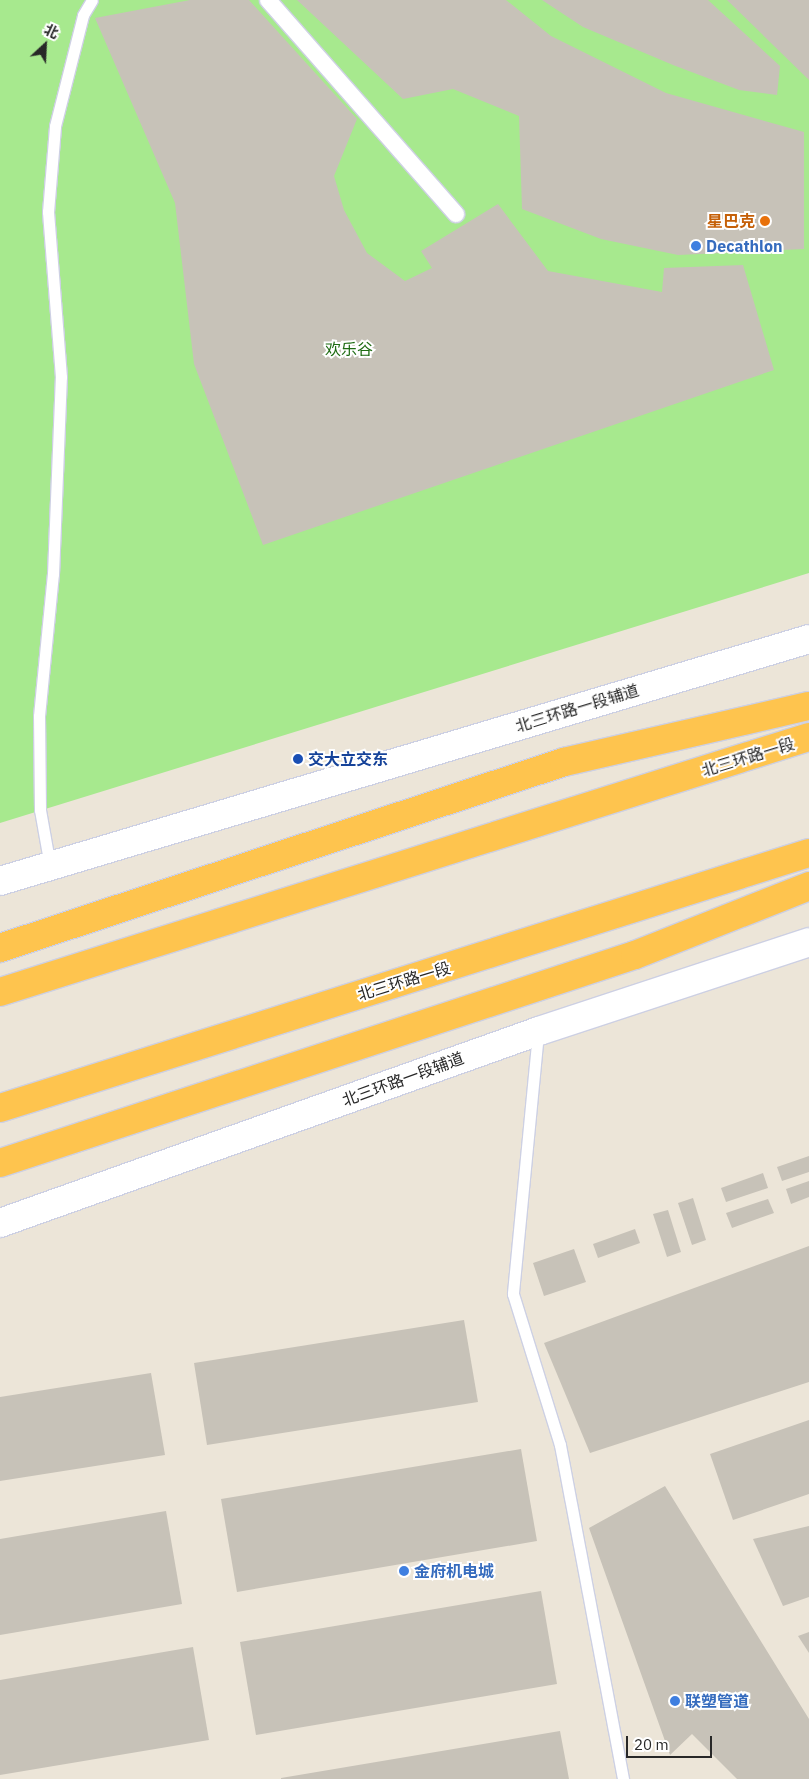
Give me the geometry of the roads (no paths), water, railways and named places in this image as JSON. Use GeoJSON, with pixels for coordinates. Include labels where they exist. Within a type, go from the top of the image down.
{"type":"FeatureCollection","features":[{"type":"Feature","properties":{"kind":"highway"},"geometry":{"type":"LineString","coordinates":[[0,948],[564,762],[809,706]]}},
{"type":"Feature","properties":{"kind":"highway","name":"北三环路一段"},"geometry":{"type":"LineString","coordinates":[[0,992],[809,737]]}},
{"type":"Feature","properties":{"kind":"highway","name":"北三环路一段"},"geometry":{"type":"LineString","coordinates":[[0,1108],[809,853]]}},
{"type":"Feature","properties":{"kind":"highway"},"geometry":{"type":"LineString","coordinates":[[0,1163],[635,955],[809,886]]}},
{"type":"Feature","properties":{"kind":"main road","name":"北三环路一段辅道"},"geometry":{"type":"LineString","coordinates":[[0,881],[809,639]]}},
{"type":"Feature","properties":{"kind":"main road","name":"北三环路一段辅道"},"geometry":{"type":"LineString","coordinates":[[0,1223],[538,1031],[809,942]]}},
{"type":"Feature","properties":{"kind":"street"},"geometry":{"type":"LineString","coordinates":[[268,0],[456,214]]}},
{"type":"Feature","properties":{"kind":"lane"},"geometry":{"type":"LineString","coordinates":[[50,866],[40,810],[39,716],[53,574],[61,377],[48,212],[55,126],[83,15],[92,0]]}},
{"type":"Feature","properties":{"kind":"lane"},"geometry":{"type":"LineString","coordinates":[[538,1031],[513,1294],[560,1445],[622,1779]]}},
{"type":"Feature","properties":{"kind":"place","name":"星巴克"},"geometry":{"type":"Point","coordinates":[765,221]}},
{"type":"Feature","properties":{"kind":"place","name":"Decathlon"},"geometry":{"type":"Point","coordinates":[696,246]}},
{"type":"Feature","properties":{"kind":"place","name":"交大立交东"},"geometry":{"type":"Point","coordinates":[298,759]}},
{"type":"Feature","properties":{"kind":"place","name":"金府机电城"},"geometry":{"type":"Point","coordinates":[404,1571]}},
{"type":"Feature","properties":{"kind":"place","name":"联塑管道"},"geometry":{"type":"Point","coordinates":[675,1701]}},
{"type":"Feature","properties":{"kind":"park label","name":"欢乐谷"},"geometry":{"type":"Point","coordinates":[349,349]}}]}
